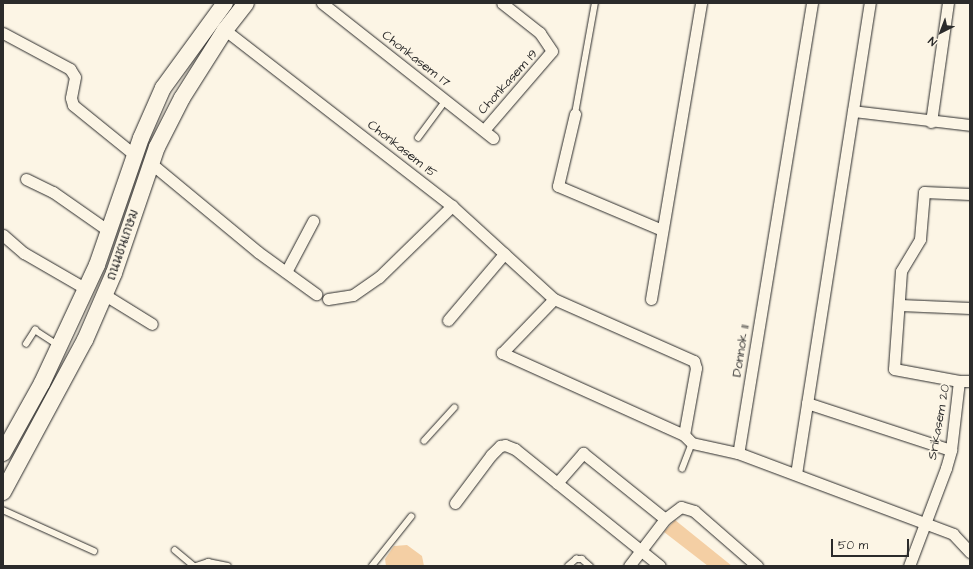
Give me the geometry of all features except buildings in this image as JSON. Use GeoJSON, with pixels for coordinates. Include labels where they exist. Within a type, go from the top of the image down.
{"type":"FeatureCollection","features":[{"type":"Feature","properties":{"kind":"main road","name":"ถนนชนเกษม"},"geometry":{"type":"LineString","coordinates":[[3,453],[10,435],[60,346],[86,289],[136,156],[140,138],[163,88],[225,3]]}},
{"type":"Feature","properties":{"kind":"main road","name":"ถนนชนเกษม"},"geometry":{"type":"LineString","coordinates":[[3,492],[84,340],[105,295],[153,165],[157,147],[182,98],[226,30],[246,3]]}},
{"type":"Feature","properties":{"kind":"street","name":"Chonkasem 17"},"geometry":{"type":"LineString","coordinates":[[322,3],[493,138]]}},
{"type":"Feature","properties":{"kind":"street","name":"Chonkasem 19"},"geometry":{"type":"LineString","coordinates":[[484,130],[552,51],[540,33],[502,3]]}},
{"type":"Feature","properties":{"kind":"street"},"geometry":{"type":"LineString","coordinates":[[651,300],[701,3]]}},
{"type":"Feature","properties":{"kind":"street","name":"Donnok 11"},"geometry":{"type":"LineString","coordinates":[[738,453],[812,3]]}},
{"type":"Feature","properties":{"kind":"street"},"geometry":{"type":"LineString","coordinates":[[796,474],[870,3]]}},
{"type":"Feature","properties":{"kind":"street"},"geometry":{"type":"LineString","coordinates":[[931,122],[948,3]]}},
{"type":"Feature","properties":{"kind":"street","name":"Chonkasem 15"},"geometry":{"type":"LineString","coordinates":[[226,30],[452,206],[554,299],[694,361],[696,368],[688,439]]}},
{"type":"Feature","properties":{"kind":"street"},"geometry":{"type":"LineString","coordinates":[[3,33],[70,69],[75,77],[71,98],[73,105],[136,156]]}},
{"type":"Feature","properties":{"kind":"street"},"geometry":{"type":"LineString","coordinates":[[853,111],[931,122],[970,125]]}},
{"type":"Feature","properties":{"kind":"street"},"geometry":{"type":"LineString","coordinates":[[575,114],[558,186],[662,230]]}},
{"type":"Feature","properties":{"kind":"street"},"geometry":{"type":"LineString","coordinates":[[153,165],[286,272],[316,294]]}},
{"type":"Feature","properties":{"kind":"street"},"geometry":{"type":"LineString","coordinates":[[26,179],[53,192],[109,231]]}},
{"type":"Feature","properties":{"kind":"street"},"geometry":{"type":"LineString","coordinates":[[959,381],[894,369],[900,305],[901,271],[920,239],[924,192],[970,194]]}},
{"type":"Feature","properties":{"kind":"street"},"geometry":{"type":"LineString","coordinates":[[328,299],[353,295],[378,278],[452,206]]}},
{"type":"Feature","properties":{"kind":"street"},"geometry":{"type":"LineString","coordinates":[[286,272],[313,221]]}},
{"type":"Feature","properties":{"kind":"street"},"geometry":{"type":"LineString","coordinates":[[3,235],[24,253],[86,289]]}},
{"type":"Feature","properties":{"kind":"street"},"geometry":{"type":"LineString","coordinates":[[448,320],[504,254]]}},
{"type":"Feature","properties":{"kind":"street"},"geometry":{"type":"LineString","coordinates":[[105,295],[152,324]]}},
{"type":"Feature","properties":{"kind":"street"},"geometry":{"type":"LineString","coordinates":[[554,299],[502,353],[688,439],[738,453],[953,534],[970,552]]}},
{"type":"Feature","properties":{"kind":"street"},"geometry":{"type":"LineString","coordinates":[[900,305],[970,308]]}},
{"type":"Feature","properties":{"kind":"street","name":"Srikasem 20"},"geometry":{"type":"LineString","coordinates":[[909,566],[951,450],[959,381],[970,381]]}},
{"type":"Feature","properties":{"kind":"street"},"geometry":{"type":"LineString","coordinates":[[807,402],[951,450]]}},
{"type":"Feature","properties":{"kind":"street"},"geometry":{"type":"LineString","coordinates":[[455,503],[500,446],[515,449],[660,566]]}},
{"type":"Feature","properties":{"kind":"street"},"geometry":{"type":"LineString","coordinates":[[557,483],[583,453],[665,520]]}},
{"type":"Feature","properties":{"kind":"street"},"geometry":{"type":"LineString","coordinates":[[629,566],[665,520],[681,507],[694,511],[757,566]]}},
{"type":"Feature","properties":{"kind":"lane"},"geometry":{"type":"LineString","coordinates":[[575,114],[595,3]]}},
{"type":"Feature","properties":{"kind":"lane"},"geometry":{"type":"LineString","coordinates":[[418,138],[446,100]]}},
{"type":"Feature","properties":{"kind":"lane"},"geometry":{"type":"LineString","coordinates":[[26,344],[35,330],[60,346]]}},
{"type":"Feature","properties":{"kind":"lane"},"geometry":{"type":"LineString","coordinates":[[424,441],[454,408]]}},
{"type":"Feature","properties":{"kind":"lane"},"geometry":{"type":"LineString","coordinates":[[682,469],[688,439]]}},
{"type":"Feature","properties":{"kind":"lane"},"geometry":{"type":"LineString","coordinates":[[3,510],[94,551]]}},
{"type":"Feature","properties":{"kind":"lane"},"geometry":{"type":"LineString","coordinates":[[372,566],[411,516]]}},
{"type":"Feature","properties":{"kind":"lane"},"geometry":{"type":"LineString","coordinates":[[175,550],[195,566],[208,562],[228,566]]}},
{"type":"Feature","properties":{"kind":"lane"},"geometry":{"type":"LineString","coordinates":[[568,566],[576,559],[582,559],[590,566]]}}]}
